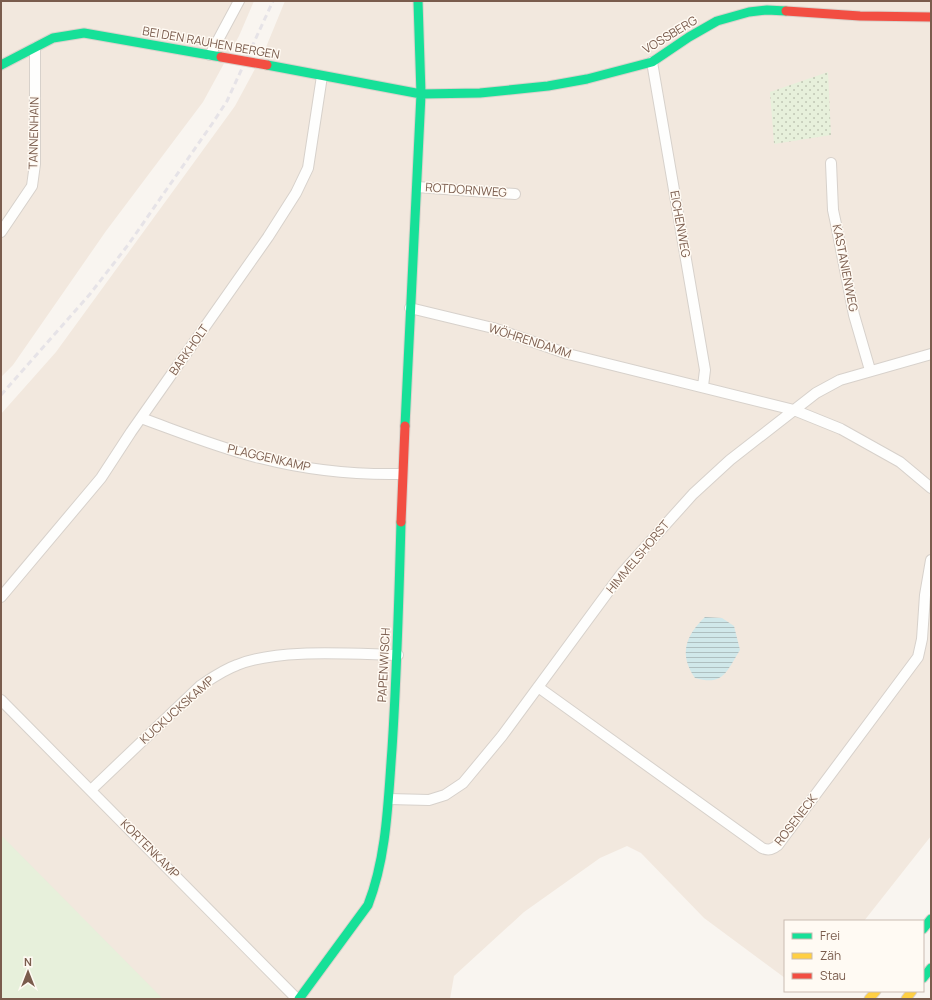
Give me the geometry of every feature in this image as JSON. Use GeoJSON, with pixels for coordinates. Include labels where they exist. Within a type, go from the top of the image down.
{"type":"FeatureCollection","features":[{"type":"Feature","properties":{"kind":"main road"},"geometry":{"type":"LineString","coordinates":[[410,308],[421,94],[418,1]]}},
{"type":"Feature","properties":{"kind":"main road","name":"VOSSBERG"},"geometry":{"type":"LineString","coordinates":[[421,94],[480,93],[548,86],[587,79],[652,62],[689,37],[717,21],[749,12],[767,10],[860,16],[931,17]]}},
{"type":"Feature","properties":{"kind":"main road","name":"BEI DEN RAUHEN BERGEN"},"geometry":{"type":"LineString","coordinates":[[1,65],[53,38],[64,35],[84,33],[421,94]]}},
{"type":"Feature","properties":{"kind":"main road","name":"PAPENWISCH"},"geometry":{"type":"LineString","coordinates":[[298,999],[368,905],[374,889],[387,822],[398,655],[402,474],[410,308]]}},
{"type":"Feature","properties":{"kind":"main road"},"geometry":{"type":"LineString","coordinates":[[924,928],[931,919]]}},
{"type":"Feature","properties":{"kind":"main road"},"geometry":{"type":"LineString","coordinates":[[924,977],[931,968]]}},
{"type":"Feature","properties":{"kind":"street"},"geometry":{"type":"LineString","coordinates":[[210,55],[239,1]]}},
{"type":"Feature","properties":{"kind":"street","name":"TANNENHAIN"},"geometry":{"type":"LineString","coordinates":[[1,232],[32,186],[35,164],[35,48]]}},
{"type":"Feature","properties":{"kind":"street","name":"EICHENWEG"},"geometry":{"type":"LineString","coordinates":[[652,62],[705,370],[703,386]]}},
{"type":"Feature","properties":{"kind":"street","name":"BARKHOLT"},"geometry":{"type":"LineString","coordinates":[[1,597],[101,478],[141,418],[268,237],[302,182],[308,168],[322,76]]}},
{"type":"Feature","properties":{"kind":"street","name":"KASTANIENWEG"},"geometry":{"type":"LineString","coordinates":[[831,163],[833,210],[854,315],[870,370]]}},
{"type":"Feature","properties":{"kind":"street","name":"ROTDORNWEG"},"geometry":{"type":"LineString","coordinates":[[417,187],[515,194]]}},
{"type":"Feature","properties":{"kind":"street","name":"WÖHRENDAMM"},"geometry":{"type":"LineString","coordinates":[[410,308],[493,328],[568,354],[703,386],[794,410],[841,429],[900,462],[931,488]]}},
{"type":"Feature","properties":{"kind":"street","name":"HIMMELSHORST"},"geometry":{"type":"LineString","coordinates":[[389,799],[429,800],[445,795],[463,783],[474,771],[538,687],[622,573],[688,499],[730,460],[816,393],[840,380],[870,370],[931,354]]}},
{"type":"Feature","properties":{"kind":"street","name":"PLAGGENKAMP"},"geometry":{"type":"LineString","coordinates":[[141,418],[260,458],[318,470],[353,474],[402,474]]}},
{"type":"Feature","properties":{"kind":"street","name":"ROSENECK"},"geometry":{"type":"LineString","coordinates":[[538,687],[762,848],[767,850],[773,849],[778,845],[918,657],[922,639],[925,595],[931,560]]}},
{"type":"Feature","properties":{"kind":"street","name":"KUCKUCKSKAMP"},"geometry":{"type":"LineString","coordinates":[[91,790],[200,686],[217,674],[238,664],[262,658],[286,656],[398,655]]}},
{"type":"Feature","properties":{"kind":"street","name":"KORTENKAMP"},"geometry":{"type":"LineString","coordinates":[[1,700],[298,999]]}},
{"type":"Feature","properties":{"kind":"shaded area"},"geometry":{"type":"Polygon","coordinates":[[[1,1],[254,1],[239,36],[203,102],[106,231],[13,365],[1,377],[1,1]]]}},
{"type":"Feature","properties":{"kind":"shaded area"},"geometry":{"type":"Polygon","coordinates":[[[285,1],[931,1],[931,836],[865,920],[784,920],[784,977],[704,918],[641,853],[627,846],[600,858],[524,912],[454,976],[450,999],[1,999],[1,414],[56,352],[235,106],[264,52],[285,1]]]}},
{"type":"Feature","properties":{"kind":"green space"},"geometry":{"type":"Polygon","coordinates":[[[828,72],[831,135],[774,144],[770,92],[828,72]]]}},
{"type":"Feature","properties":{"kind":"green space"},"geometry":{"type":"Polygon","coordinates":[[[1,835],[163,999],[1,999],[1,835]]]}},
{"type":"Feature","properties":{"kind":"water"},"geometry":{"type":"Polygon","coordinates":[[[705,617],[722,618],[734,626],[740,650],[727,671],[718,678],[712,680],[695,678],[690,670],[686,654],[686,646],[693,631],[705,617]]]}},
{"type":"Feature","properties":{"kind":"railway"},"geometry":{"type":"LineString","coordinates":[[1,395],[90,294],[128,245],[212,124],[227,101],[273,1]]}},
{"type":"Feature","properties":{"kind":"traffic: fast"},"geometry":{"type":"LineString","coordinates":[[405,426],[421,94],[418,1]]}},
{"type":"Feature","properties":{"kind":"traffic: fast"},"geometry":{"type":"LineString","coordinates":[[267,65],[421,94],[480,93],[548,86],[587,79],[652,62],[689,37],[717,21],[749,12],[767,10],[786,11]]}},
{"type":"Feature","properties":{"kind":"traffic: fast"},"geometry":{"type":"LineString","coordinates":[[1,65],[53,38],[84,33],[221,57]]}},
{"type":"Feature","properties":{"kind":"traffic: fast"},"geometry":{"type":"LineString","coordinates":[[299,999],[368,905],[379,867],[386,828],[392,749],[397,664],[401,522]]}},
{"type":"Feature","properties":{"kind":"traffic: fast"},"geometry":{"type":"LineString","coordinates":[[924,928],[931,919]]}},
{"type":"Feature","properties":{"kind":"traffic: fast"},"geometry":{"type":"LineString","coordinates":[[924,977],[931,968]]}},
{"type":"Feature","properties":{"kind":"traffic: slow"},"geometry":{"type":"LineString","coordinates":[[869,999],[875,992]]}},
{"type":"Feature","properties":{"kind":"traffic: slow"},"geometry":{"type":"LineString","coordinates":[[906,999],[911,992]]}},
{"type":"Feature","properties":{"kind":"traffic: jam"},"geometry":{"type":"LineString","coordinates":[[786,11],[860,16],[931,17]]}},
{"type":"Feature","properties":{"kind":"traffic: jam"},"geometry":{"type":"LineString","coordinates":[[221,57],[267,65]]}},
{"type":"Feature","properties":{"kind":"traffic: jam"},"geometry":{"type":"LineString","coordinates":[[401,522],[405,426]]}}]}
